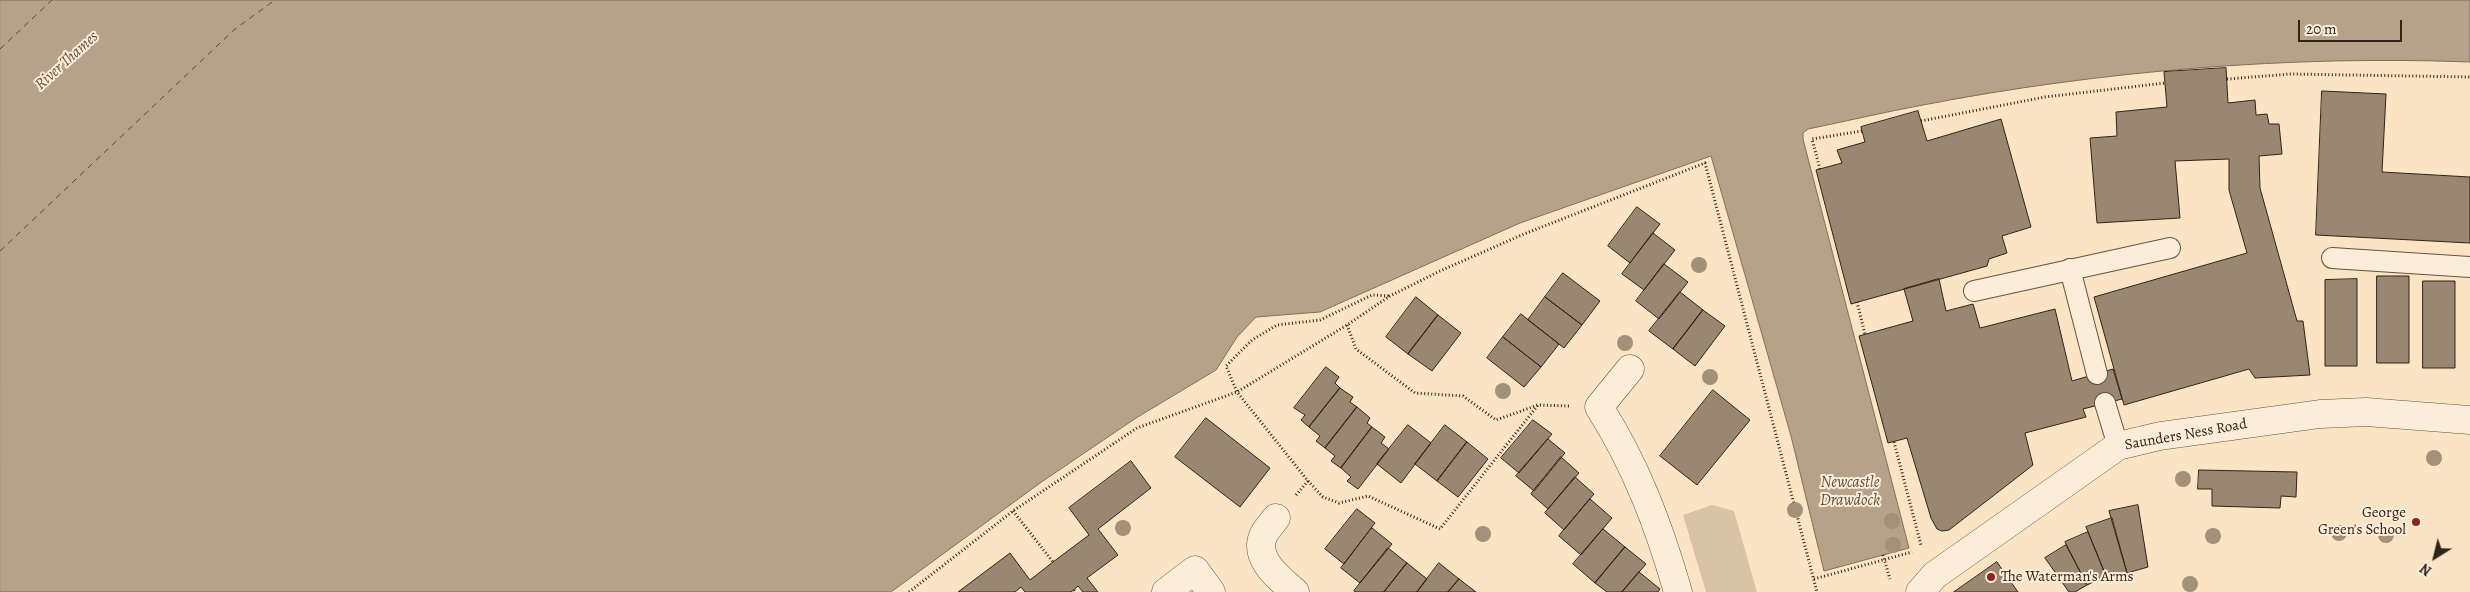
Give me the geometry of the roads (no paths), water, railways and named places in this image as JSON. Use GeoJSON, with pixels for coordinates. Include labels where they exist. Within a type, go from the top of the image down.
{"type":"FeatureCollection","features":[{"type":"Feature","properties":{"kind":"street"},"geometry":{"type":"LineString","coordinates":[[1630,370],[1598,407],[1620,440],[1639,479],[1664,544],[1678,592]]}},
{"type":"Feature","properties":{"kind":"street","name":"Saunders Ness Road"},"geometry":{"type":"LineString","coordinates":[[1920,592],[1935,575],[2118,446],[2160,436],[2320,414],[2366,412],[2470,420]]}},
{"type":"Feature","properties":{"kind":"street"},"geometry":{"type":"LineString","coordinates":[[1276,518],[1263,536],[1262,558],[1276,575],[1295,592]]}},
{"type":"Feature","properties":{"kind":"street"},"geometry":{"type":"LineString","coordinates":[[1166,592],[1195,570],[1212,592]]}},
{"type":"Feature","properties":{"kind":"lane"},"geometry":{"type":"LineString","coordinates":[[1974,291],[2170,248]]}},
{"type":"Feature","properties":{"kind":"lane"},"geometry":{"type":"LineString","coordinates":[[2332,258],[2470,267]]}},
{"type":"Feature","properties":{"kind":"lane"},"geometry":{"type":"LineString","coordinates":[[2070,269],[2096,374]]}},
{"type":"Feature","properties":{"kind":"lane"},"geometry":{"type":"LineString","coordinates":[[2105,404],[2118,446]]}},
{"type":"Feature","properties":{"kind":"water"},"geometry":{"type":"Polygon","coordinates":[[[0,0],[2470,0],[2470,62],[2334,61],[2195,68],[2058,83],[1990,93],[1808,129],[1803,133],[1803,139],[1909,548],[1824,571],[1791,436],[1711,156],[1520,223],[1320,312],[1256,317],[1237,337],[1216,370],[1136,418],[1040,483],[891,592],[0,592],[0,0]]]}},
{"type":"Feature","properties":{"kind":"place","name":"George Green's School"},"geometry":{"type":"Point","coordinates":[2416,522]}},
{"type":"Feature","properties":{"kind":"place","name":"The Waterman's Arms"},"geometry":{"type":"Point","coordinates":[1991,577]}},
{"type":"Feature","properties":{"kind":"water label","name":"River Thames"},"geometry":{"type":"Point","coordinates":[67,61]}},
{"type":"Feature","properties":{"kind":"water label","name":"Newcastle Drawdock"},"geometry":{"type":"Point","coordinates":[1850,492]}}]}
